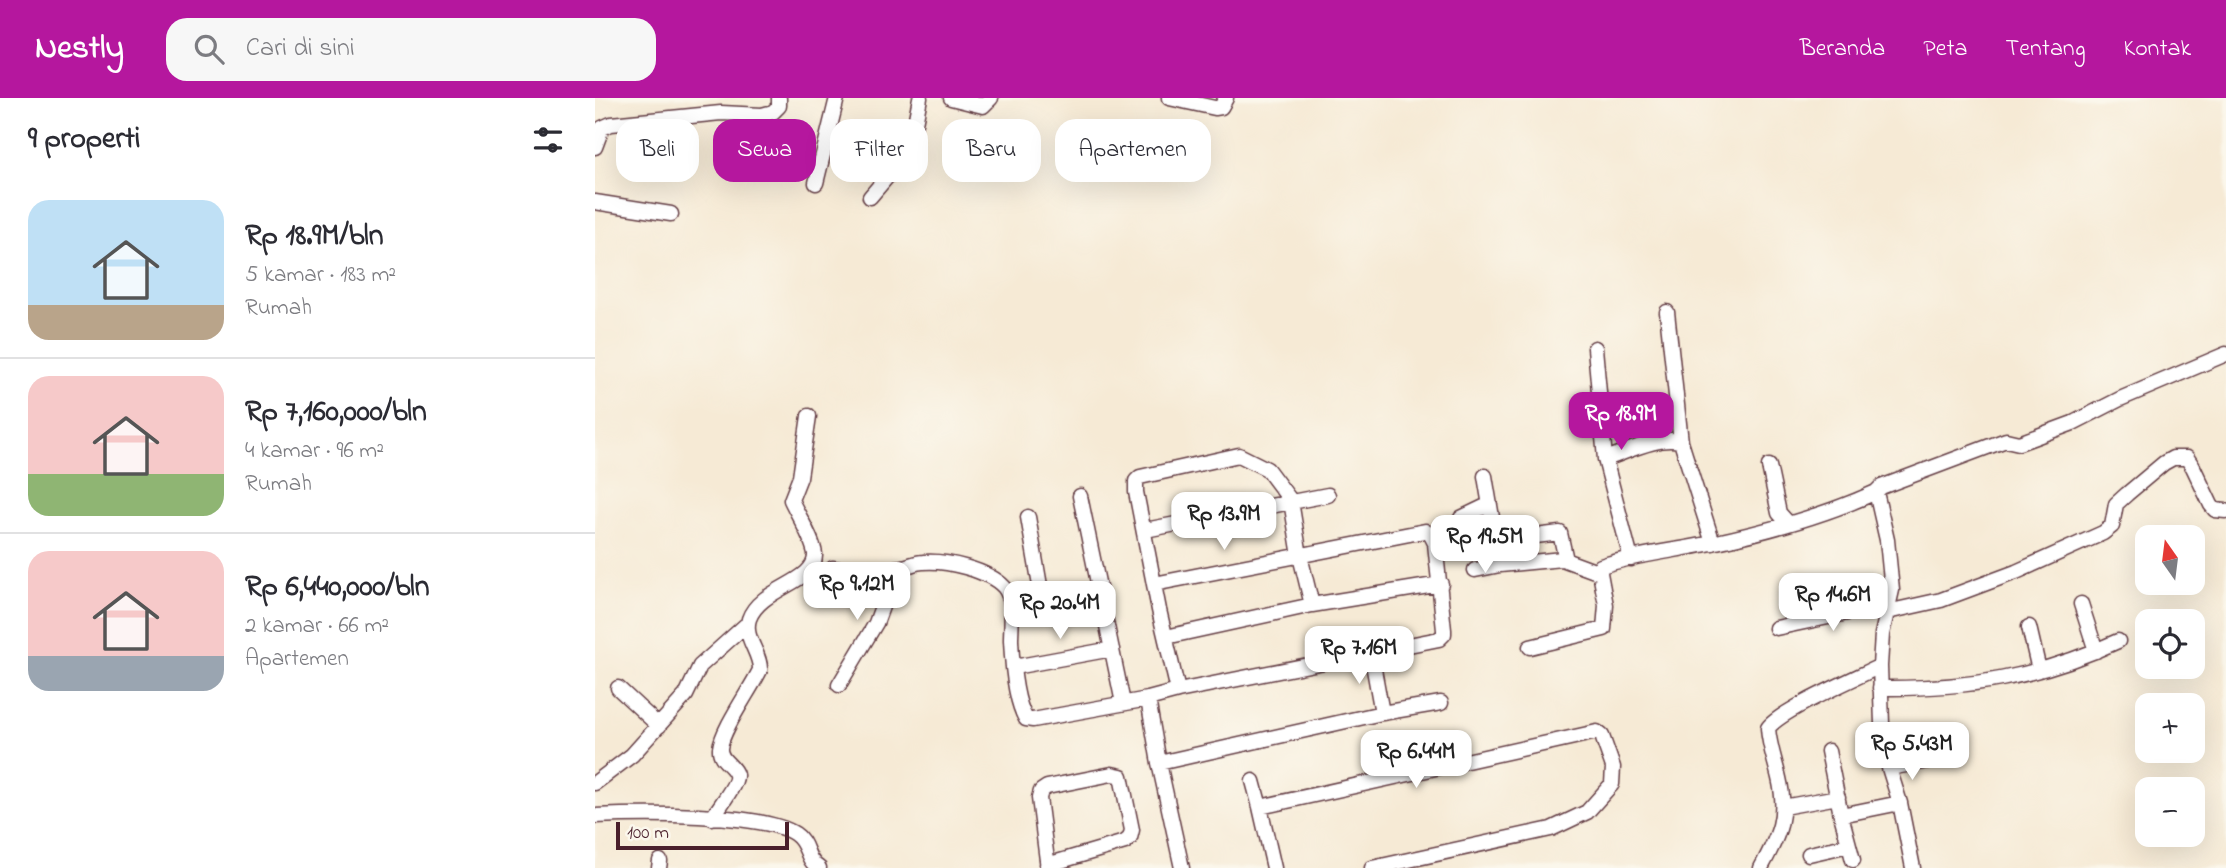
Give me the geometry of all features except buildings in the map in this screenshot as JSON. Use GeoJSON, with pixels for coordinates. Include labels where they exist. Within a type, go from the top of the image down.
{"type":"FeatureCollection","features":[{"type":"Feature","properties":{"kind":"street"},"geometry":{"type":"LineString","coordinates":[[595,147],[602,128],[611,124],[721,113],[762,115],[779,106],[779,98]]}},
{"type":"Feature","properties":{"kind":"street"},"geometry":{"type":"LineString","coordinates":[[816,183],[837,98]]}},
{"type":"Feature","properties":{"kind":"street"},"geometry":{"type":"LineString","coordinates":[[870,197],[903,159],[913,133],[920,98]]}},
{"type":"Feature","properties":{"kind":"street"},"geometry":{"type":"LineString","coordinates":[[951,98],[983,106],[991,98]]}},
{"type":"Feature","properties":{"kind":"street"},"geometry":{"type":"LineString","coordinates":[[1169,98],[1215,108],[1221,107],[1226,98]]}},
{"type":"Feature","properties":{"kind":"street"},"geometry":{"type":"LineString","coordinates":[[595,202],[671,214]]}},
{"type":"Feature","properties":{"kind":"street"},"geometry":{"type":"LineString","coordinates":[[1667,312],[1681,442],[1713,543]]}},
{"type":"Feature","properties":{"kind":"street"},"geometry":{"type":"LineString","coordinates":[[1595,348],[1605,459],[1631,559]]}},
{"type":"Feature","properties":{"kind":"street"},"geometry":{"type":"LineString","coordinates":[[1530,647],[1605,629],[1601,566],[1713,543],[1836,509],[1876,492],[1881,486],[2006,440],[2019,443],[2073,423],[2120,399],[2226,354]]}},
{"type":"Feature","properties":{"kind":"street"},"geometry":{"type":"LineString","coordinates":[[712,818],[736,780],[736,773],[722,758],[720,749],[724,735],[760,670],[761,662],[748,635],[748,623],[753,611],[766,597],[804,576],[814,562],[814,550],[791,500],[800,477],[809,416]]}},
{"type":"Feature","properties":{"kind":"street"},"geometry":{"type":"LineString","coordinates":[[1605,459],[1663,441],[1673,439],[1681,442]]}},
{"type":"Feature","properties":{"kind":"street"},"geometry":{"type":"LineString","coordinates":[[1178,691],[1135,484],[1140,477],[1232,455],[1243,455],[1267,469],[1291,501],[1312,605]]}},
{"type":"Feature","properties":{"kind":"street"},"geometry":{"type":"LineString","coordinates":[[1776,628],[1852,612],[1887,612],[1916,607],[2016,572],[2103,533],[2112,526],[2116,504],[2173,458],[2187,458],[2211,505],[2215,510],[2226,511]]}},
{"type":"Feature","properties":{"kind":"street"},"geometry":{"type":"LineString","coordinates":[[1769,466],[1779,513],[1788,523]]}},
{"type":"Feature","properties":{"kind":"street"},"geometry":{"type":"LineString","coordinates":[[1485,476],[1500,565]]}},
{"type":"Feature","properties":{"kind":"street"},"geometry":{"type":"LineString","coordinates":[[1876,492],[1887,540],[1892,590],[1882,634],[1880,666],[1883,735],[1913,868]]}},
{"type":"Feature","properties":{"kind":"street"},"geometry":{"type":"LineString","coordinates":[[1145,530],[1328,495]]}},
{"type":"Feature","properties":{"kind":"street"},"geometry":{"type":"LineString","coordinates":[[1080,496],[1123,703]]}},
{"type":"Feature","properties":{"kind":"street"},"geometry":{"type":"LineString","coordinates":[[1461,518],[1488,505]]}},
{"type":"Feature","properties":{"kind":"street"},"geometry":{"type":"LineString","coordinates":[[1028,517],[1043,603]]}},
{"type":"Feature","properties":{"kind":"street"},"geometry":{"type":"LineString","coordinates":[[833,568],[857,572],[929,562],[972,569],[996,581],[1006,590],[1011,610],[1014,667],[1021,711],[1026,719],[1034,720],[1371,653],[1442,637],[1444,630],[1435,543],[1425,531],[1154,584]]}},
{"type":"Feature","properties":{"kind":"street"},"geometry":{"type":"LineString","coordinates":[[1496,541],[1560,533],[1566,560]]}},
{"type":"Feature","properties":{"kind":"street"},"geometry":{"type":"LineString","coordinates":[[1475,570],[1556,559],[1600,573]]}},
{"type":"Feature","properties":{"kind":"street"},"geometry":{"type":"LineString","coordinates":[[839,685],[876,623],[896,568]]}},
{"type":"Feature","properties":{"kind":"street"},"geometry":{"type":"LineString","coordinates":[[1166,637],[1312,605],[1441,584]]}},
{"type":"Feature","properties":{"kind":"street"},"geometry":{"type":"LineString","coordinates":[[1011,610],[1100,593]]}},
{"type":"Feature","properties":{"kind":"street"},"geometry":{"type":"LineString","coordinates":[[2081,604],[2096,651]]}},
{"type":"Feature","properties":{"kind":"street"},"geometry":{"type":"LineString","coordinates":[[595,783],[632,755],[685,695],[700,666],[748,623]]}},
{"type":"Feature","properties":{"kind":"street"},"geometry":{"type":"LineString","coordinates":[[2029,627],[2039,670]]}},
{"type":"Feature","properties":{"kind":"street"},"geometry":{"type":"LineString","coordinates":[[1880,688],[1957,687],[1998,681],[2077,660],[2118,641]]}},
{"type":"Feature","properties":{"kind":"street"},"geometry":{"type":"LineString","coordinates":[[1014,667],[1112,649]]}},
{"type":"Feature","properties":{"kind":"street"},"geometry":{"type":"LineString","coordinates":[[1371,653],[1382,713]]}},
{"type":"Feature","properties":{"kind":"street"},"geometry":{"type":"LineString","coordinates":[[1761,868],[1782,826],[1783,807],[1769,733],[1772,723],[1807,702],[1880,666]]}},
{"type":"Feature","properties":{"kind":"street"},"geometry":{"type":"LineString","coordinates":[[618,688],[659,726]]}},
{"type":"Feature","properties":{"kind":"street"},"geometry":{"type":"LineString","coordinates":[[1149,699],[1159,763],[1182,868]]}},
{"type":"Feature","properties":{"kind":"street"},"geometry":{"type":"LineString","coordinates":[[1159,763],[1382,713],[1441,703]]}},
{"type":"Feature","properties":{"kind":"street"},"geometry":{"type":"LineString","coordinates":[[1260,807],[1597,732],[1602,736],[1613,767],[1612,784],[1587,812],[1551,829],[1372,868]]}},
{"type":"Feature","properties":{"kind":"street"},"geometry":{"type":"LineString","coordinates":[[1828,751],[1853,860]]}},
{"type":"Feature","properties":{"kind":"street"},"geometry":{"type":"LineString","coordinates":[[1889,768],[1929,761]]}},
{"type":"Feature","properties":{"kind":"street"},"geometry":{"type":"LineString","coordinates":[[1112,774],[1121,776],[1132,830],[1130,838],[1125,842],[1047,866],[1039,798],[1041,791],[1047,787],[1112,774]]}},
{"type":"Feature","properties":{"kind":"street"},"geometry":{"type":"LineString","coordinates":[[1253,781],[1274,868]]}},
{"type":"Feature","properties":{"kind":"street"},"geometry":{"type":"LineString","coordinates":[[1783,807],[1838,797]]}},
{"type":"Feature","properties":{"kind":"street"},"geometry":{"type":"LineString","coordinates":[[1841,815],[1900,803]]}},
{"type":"Feature","properties":{"kind":"street"},"geometry":{"type":"LineString","coordinates":[[595,816],[633,813],[712,818],[784,828],[798,836],[805,845],[812,865]]}},
{"type":"Feature","properties":{"kind":"street"},"geometry":{"type":"LineString","coordinates":[[1809,854],[1849,845]]}}]}
